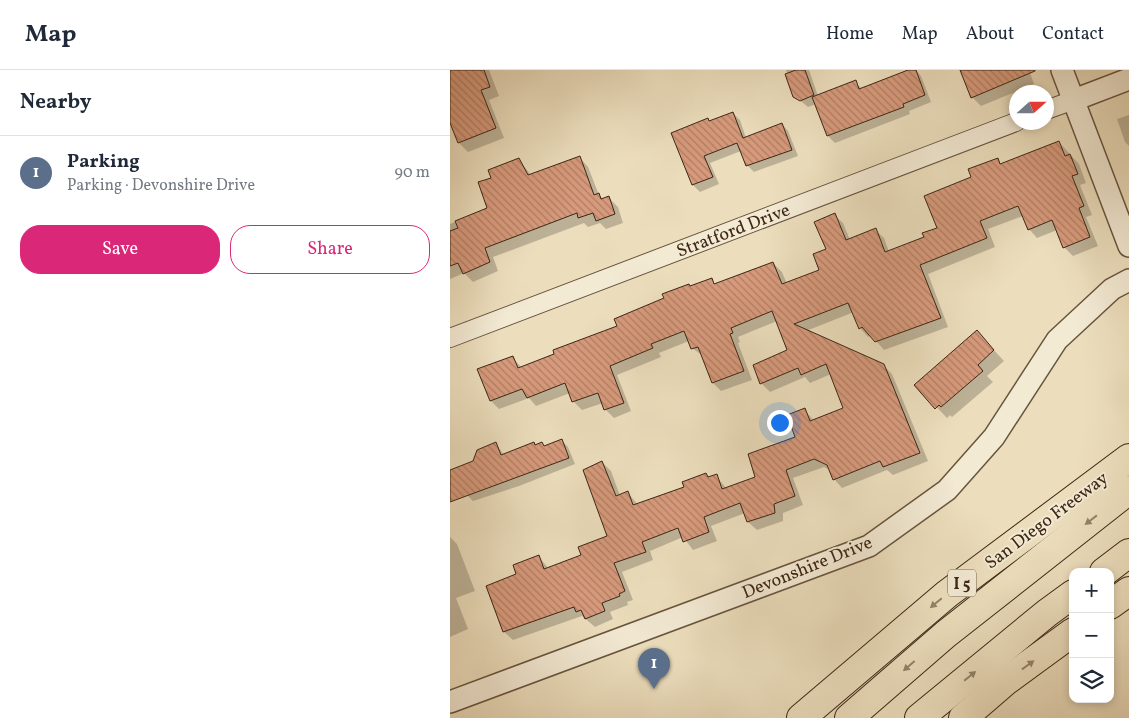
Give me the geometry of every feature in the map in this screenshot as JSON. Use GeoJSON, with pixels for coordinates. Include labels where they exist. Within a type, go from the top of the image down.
{"type":"FeatureCollection","features":[{"type":"Feature","properties":{"kind":"highway","name":"San Diego Freeway"},"geometry":{"type":"LineString","coordinates":[[802,718],[947,594],[1129,458]]}},
{"type":"Feature","properties":{"kind":"highway"},"geometry":{"type":"LineString","coordinates":[[849,718],[946,634],[1129,490]]}},
{"type":"Feature","properties":{"kind":"highway"},"geometry":{"type":"LineString","coordinates":[[1110,568],[1129,554]]}},
{"type":"Feature","properties":{"kind":"highway"},"geometry":{"type":"LineString","coordinates":[[1114,602],[1129,591]]}},
{"type":"Feature","properties":{"kind":"highway"},"geometry":{"type":"LineString","coordinates":[[919,718],[1069,597]]}},
{"type":"Feature","properties":{"kind":"highway"},"geometry":{"type":"LineString","coordinates":[[963,718],[1006,681],[1069,635]]}},
{"type":"Feature","properties":{"kind":"street"},"geometry":{"type":"LineString","coordinates":[[1062,70],[1129,246]]}},
{"type":"Feature","properties":{"kind":"street"},"geometry":{"type":"LineString","coordinates":[[1054,107],[1129,78]]}},
{"type":"Feature","properties":{"kind":"street","name":"Stratford Drive"},"geometry":{"type":"LineString","coordinates":[[450,338],[1009,125]]}},
{"type":"Feature","properties":{"kind":"street","name":"Devonshire Drive"},"geometry":{"type":"LineString","coordinates":[[450,702],[869,546],[947,490],[994,437],[1057,340],[1112,289],[1129,280]]}},
{"type":"Feature","properties":{"kind":"building"},"geometry":{"type":"Polygon","coordinates":[[[450,70],[484,70],[490,87],[481,90],[496,128],[458,143],[450,123],[450,70]]]}},
{"type":"Feature","properties":{"kind":"building"},"geometry":{"type":"Polygon","coordinates":[[[796,70],[805,70],[814,95],[800,101],[793,97],[785,74],[796,70]]]}},
{"type":"Feature","properties":{"kind":"building"},"geometry":{"type":"Polygon","coordinates":[[[908,70],[916,70],[925,95],[903,104],[904,107],[827,136],[812,97],[856,80],[859,89],[908,70]]]}},
{"type":"Feature","properties":{"kind":"building"},"geometry":{"type":"Polygon","coordinates":[[[960,70],[1035,70],[1035,71],[971,98],[960,70]]]}},
{"type":"Feature","properties":{"kind":"building"},"geometry":{"type":"Polygon","coordinates":[[[733,112],[743,138],[782,123],[792,150],[746,166],[737,143],[704,156],[713,177],[692,185],[671,133],[708,118],[709,121],[733,112]]]}},
{"type":"Feature","properties":{"kind":"building"},"geometry":{"type":"Polygon","coordinates":[[[1059,141],[1065,156],[1070,154],[1078,174],[1072,176],[1084,206],[1079,208],[1090,237],[1063,248],[1052,220],[1028,230],[1018,206],[980,221],[987,238],[920,265],[941,318],[875,342],[862,327],[859,329],[848,303],[794,324],[884,364],[920,453],[883,467],[880,461],[833,480],[827,465],[814,459],[786,470],[795,496],[774,504],[775,513],[747,522],[740,503],[704,517],[709,532],[683,542],[678,528],[642,542],[646,552],[614,563],[625,591],[619,594],[620,596],[602,603],[605,611],[585,619],[581,610],[576,612],[574,607],[503,632],[486,586],[516,574],[513,565],[539,555],[544,569],[581,555],[578,547],[607,536],[583,470],[602,461],[616,496],[628,491],[633,505],[684,487],[682,482],[706,473],[708,477],[717,474],[722,489],[755,477],[748,454],[795,437],[787,415],[805,408],[810,421],[843,408],[826,364],[801,375],[798,368],[760,384],[753,365],[787,350],[772,311],[731,328],[733,333],[730,334],[744,371],[712,383],[698,347],[691,349],[684,331],[651,344],[653,348],[610,366],[624,403],[604,410],[598,393],[572,402],[565,383],[527,398],[522,389],[490,401],[477,369],[513,356],[518,368],[554,354],[553,350],[617,326],[614,319],[664,298],[662,294],[689,284],[690,286],[712,278],[714,284],[773,262],[782,284],[819,270],[813,254],[826,249],[814,222],[835,213],[846,240],[876,228],[885,252],[924,237],[922,233],[937,228],[924,196],[971,177],[968,169],[998,158],[1000,164],[1059,141]]]}},
{"type":"Feature","properties":{"kind":"building"},"geometry":{"type":"Polygon","coordinates":[[[580,156],[594,195],[599,193],[601,199],[609,196],[615,214],[596,221],[593,213],[578,218],[577,213],[485,248],[490,262],[463,274],[458,263],[450,266],[450,231],[458,228],[455,221],[487,208],[478,182],[491,178],[488,170],[519,158],[528,175],[580,156]]]}},
{"type":"Feature","properties":{"kind":"building"},"geometry":{"type":"Polygon","coordinates":[[[977,330],[994,350],[978,365],[983,371],[941,407],[939,405],[935,409],[914,385],[977,330]]]}},
{"type":"Feature","properties":{"kind":"building"},"geometry":{"type":"Polygon","coordinates":[[[562,439],[569,458],[450,502],[450,470],[473,461],[477,450],[496,442],[501,455],[534,442],[535,445],[542,442],[544,446],[562,439]]]}},
{"type":"Feature","properties":{"kind":"place","name":"Parking"},"geometry":{"type":"Point","coordinates":[654,689]}}]}
